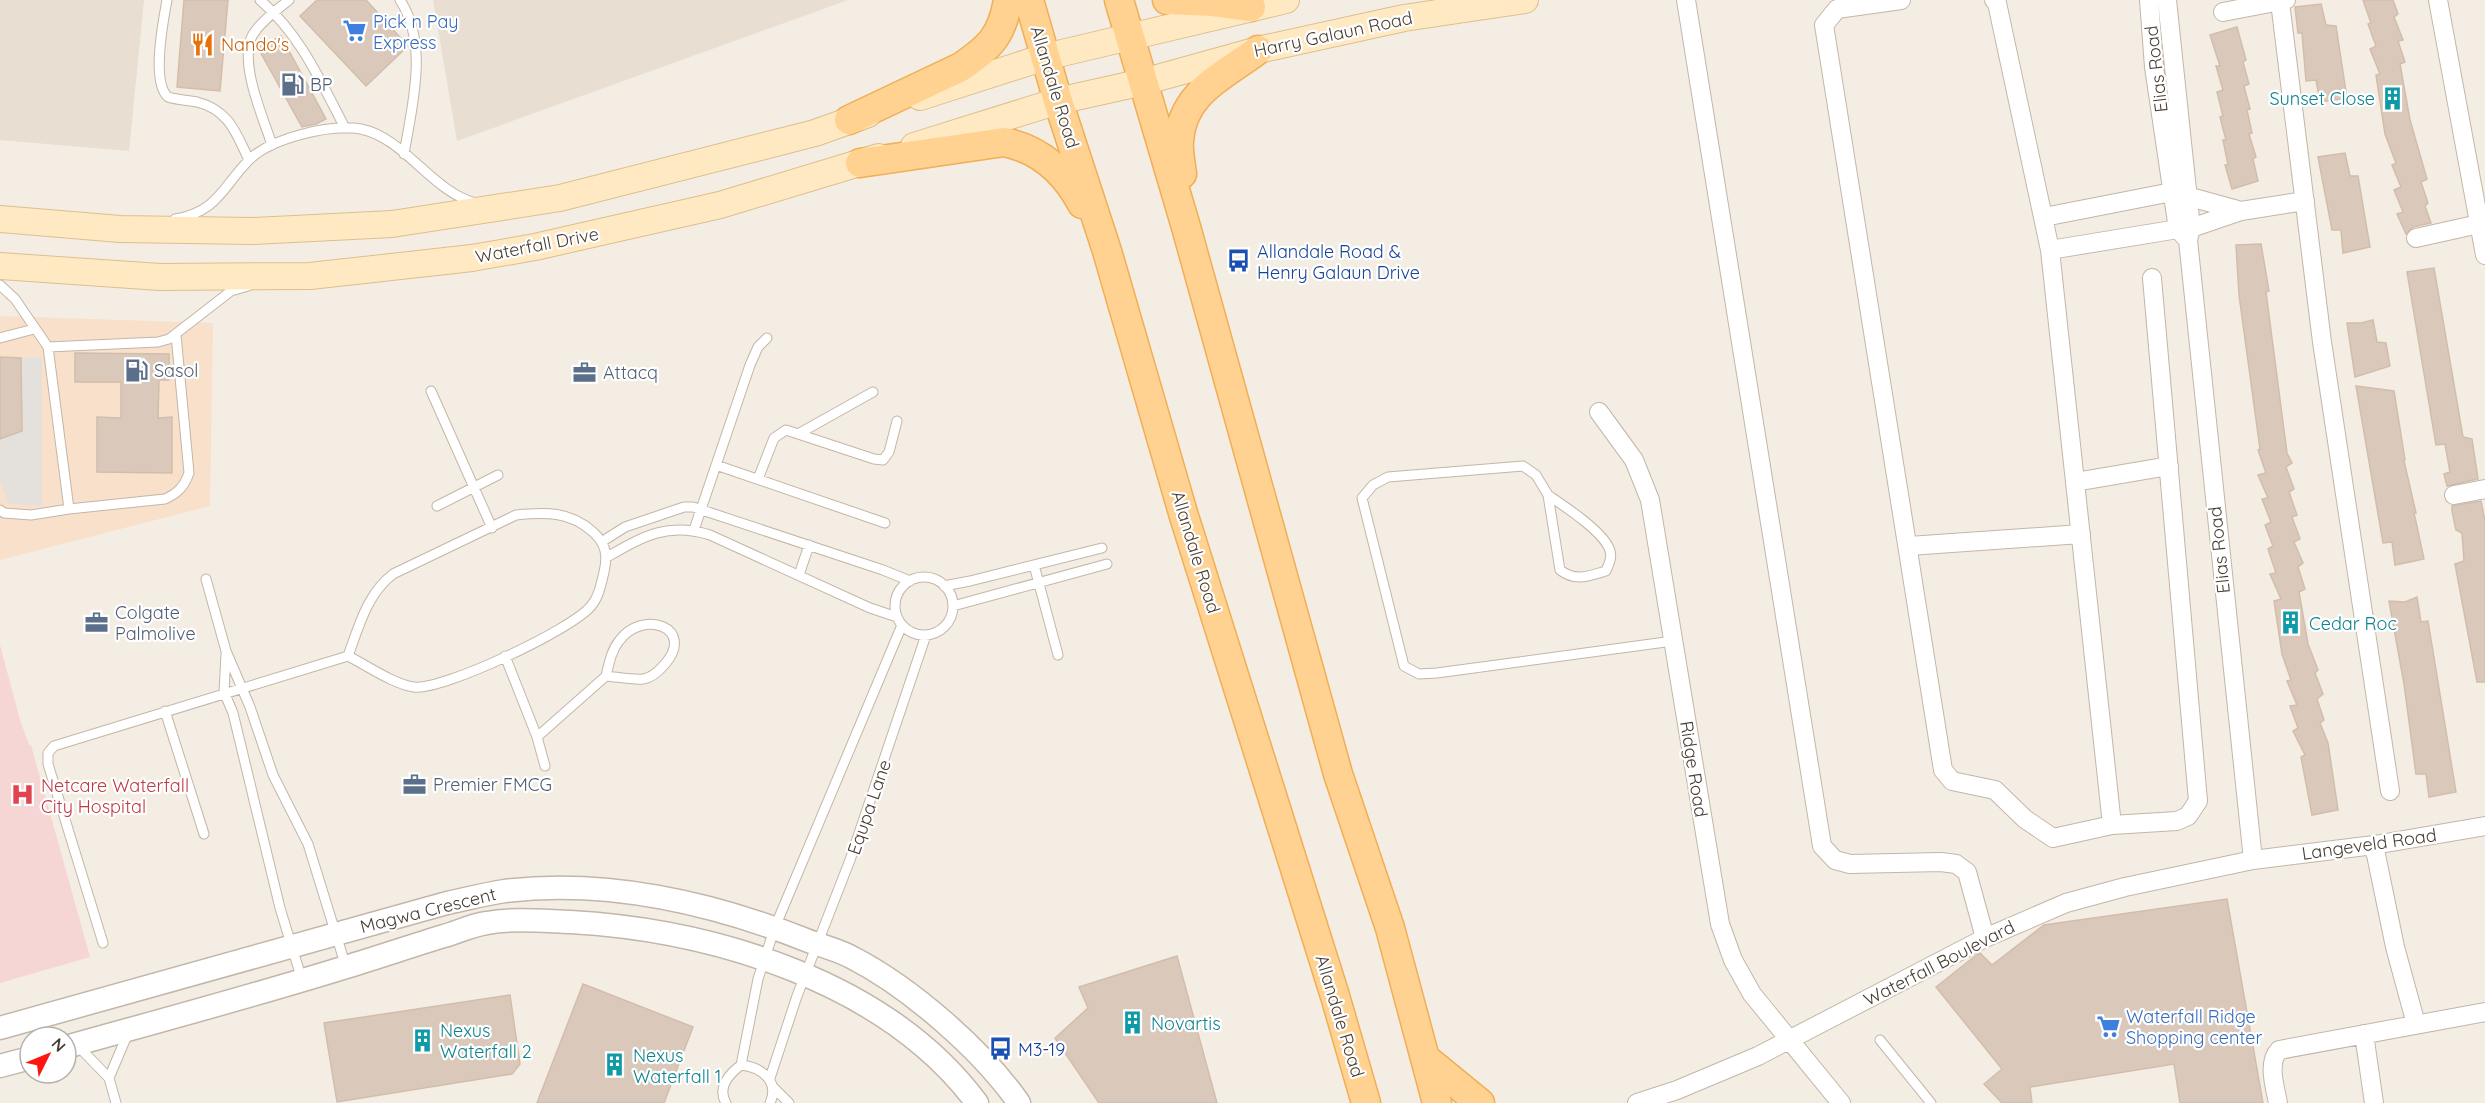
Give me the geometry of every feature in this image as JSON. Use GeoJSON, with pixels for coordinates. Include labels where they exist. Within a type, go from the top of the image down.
{"type":"FeatureCollection","features":[{"type":"Feature","properties":{"kind":"main road"},"geometry":{"type":"LineString","coordinates":[[849,120],[961,68],[992,43],[1000,32],[1008,0]]}},
{"type":"Feature","properties":{"kind":"main road","name":"Allandale Road"},"geometry":{"type":"LineString","coordinates":[[1029,0],[1058,102],[1107,251],[1183,513],[1335,996],[1366,1103]]}},
{"type":"Feature","properties":{"kind":"main road"},"geometry":{"type":"LineString","coordinates":[[1119,0],[1186,227],[1338,774],[1390,928],[1437,1103]]}},
{"type":"Feature","properties":{"kind":"main road"},"geometry":{"type":"LineString","coordinates":[[1167,0],[1213,2],[1251,7]]}},
{"type":"Feature","properties":{"kind":"main road"},"geometry":{"type":"LineString","coordinates":[[0,219],[120,229],[252,231],[392,224],[560,198],[815,133],[1045,57],[1286,0]]}},
{"type":"Feature","properties":{"kind":"main road","name":"Harry Galaun Road"},"geometry":{"type":"LineString","coordinates":[[1058,102],[1143,82],[1258,50],[1404,18],[1525,0]]}},
{"type":"Feature","properties":{"kind":"main road"},"geometry":{"type":"LineString","coordinates":[[1186,227],[1179,141],[1186,115],[1200,92],[1258,50]]}},
{"type":"Feature","properties":{"kind":"main road","name":"Waterfall Drive"},"geometry":{"type":"LineString","coordinates":[[0,266],[160,277],[310,276],[472,258],[535,247],[720,205],[1058,102]]}},
{"type":"Feature","properties":{"kind":"main road"},"geometry":{"type":"LineString","coordinates":[[860,163],[988,143],[1004,142],[1022,146],[1042,156],[1074,189],[1107,251]]}},
{"type":"Feature","properties":{"kind":"main road"},"geometry":{"type":"LineString","coordinates":[[1425,1058],[1480,1103]]}},
{"type":"Feature","properties":{"kind":"street"},"geometry":{"type":"LineString","coordinates":[[1686,0],[1822,846],[1835,860],[1850,864],[1941,862],[1956,864],[1967,872],[1985,938]]}},
{"type":"Feature","properties":{"kind":"street"},"geometry":{"type":"LineString","coordinates":[[1901,0],[1837,9],[1824,25],[1943,770],[1952,781],[1995,790],[2025,819],[2054,838],[2112,825],[2177,821],[2188,816],[2199,801],[2152,278]]}},
{"type":"Feature","properties":{"kind":"street"},"geometry":{"type":"LineString","coordinates":[[1994,0],[1997,3],[2050,249],[2112,825]]}},
{"type":"Feature","properties":{"kind":"street","name":"Elias Road"},"geometry":{"type":"LineString","coordinates":[[2149,0],[2154,67],[2186,232],[2253,860]]}},
{"type":"Feature","properties":{"kind":"street","name":"Elias Road"},"geometry":{"type":"LineString","coordinates":[[2166,0],[2180,194]]}},
{"type":"Feature","properties":{"kind":"street"},"geometry":{"type":"LineString","coordinates":[[2438,0],[2485,255]]}},
{"type":"Feature","properties":{"kind":"street"},"geometry":{"type":"LineString","coordinates":[[2223,12],[2283,1],[2322,342],[2390,791]]}},
{"type":"Feature","properties":{"kind":"street"},"geometry":{"type":"LineString","coordinates":[[2044,217],[2180,194],[2241,211]]}},
{"type":"Feature","properties":{"kind":"street"},"geometry":{"type":"LineString","coordinates":[[2050,249],[2186,232],[2241,211],[2305,201]]}},
{"type":"Feature","properties":{"kind":"street"},"geometry":{"type":"LineString","coordinates":[[2416,238],[2479,224]]}},
{"type":"Feature","properties":{"kind":"street","name":"Ridge Road"},"geometry":{"type":"LineString","coordinates":[[1599,412],[1634,460],[1650,500],[1720,924],[1733,960],[1752,994],[1841,1103]]}},
{"type":"Feature","properties":{"kind":"street"},"geometry":{"type":"LineString","coordinates":[[2075,482],[2169,466]]}},
{"type":"Feature","properties":{"kind":"street"},"geometry":{"type":"LineString","coordinates":[[2454,495],[2485,489]]}},
{"type":"Feature","properties":{"kind":"street"},"geometry":{"type":"LineString","coordinates":[[1908,546],[2081,534]]}},
{"type":"Feature","properties":{"kind":"street","name":"Langeveld Road"},"geometry":{"type":"LineString","coordinates":[[2253,860],[2374,845],[2485,826]]}},
{"type":"Feature","properties":{"kind":"street"},"geometry":{"type":"LineString","coordinates":[[2374,845],[2395,947],[2416,1024]]}},
{"type":"Feature","properties":{"kind":"street","name":"Waterfall Boulevard"},"geometry":{"type":"LineString","coordinates":[[1637,1103],[1677,1090],[1758,1056],[1985,938],[2066,903],[2125,887],[2253,860]]}},
{"type":"Feature","properties":{"kind":"street","name":"Magwa Crescent"},"geometry":{"type":"LineString","coordinates":[[0,1028],[458,901],[505,891],[555,889],[627,892],[735,914],[852,957],[904,991],[957,1034],[1010,1090],[1019,1103]]}},
{"type":"Feature","properties":{"kind":"street","name":"Magwa Crescent"},"geometry":{"type":"LineString","coordinates":[[78,1044],[346,967],[486,922],[529,920],[589,923],[656,931],[764,960],[828,985],[867,1006],[922,1045],[962,1082],[977,1103]]}},
{"type":"Feature","properties":{"kind":"street"},"geometry":{"type":"LineString","coordinates":[[2278,1103],[2272,1069],[2273,1059],[2279,1050],[2485,1012]]}},
{"type":"Feature","properties":{"kind":"street"},"geometry":{"type":"LineString","coordinates":[[2364,1034],[2374,1103]]}},
{"type":"Feature","properties":{"kind":"street"},"geometry":{"type":"LineString","coordinates":[[0,1066],[18,1061]]}},
{"type":"Feature","properties":{"kind":"lane"},"geometry":{"type":"LineString","coordinates":[[167,0],[161,41],[160,87],[168,98],[196,102],[215,108],[233,127],[249,159]]}},
{"type":"Feature","properties":{"kind":"lane"},"geometry":{"type":"LineString","coordinates":[[260,0],[274,12],[302,47],[345,128]]}},
{"type":"Feature","properties":{"kind":"lane"},"geometry":{"type":"LineString","coordinates":[[272,145],[250,74],[248,55],[252,37],[257,29],[289,0]]}},
{"type":"Feature","properties":{"kind":"lane"},"geometry":{"type":"LineString","coordinates":[[400,0],[413,29],[416,74],[404,153]]}},
{"type":"Feature","properties":{"kind":"lane"},"geometry":{"type":"LineString","coordinates":[[120,229],[193,216],[210,206],[249,159],[272,145],[312,132],[345,128],[362,129],[372,133],[404,153],[451,192],[466,200],[497,208]]}},
{"type":"Feature","properties":{"kind":"lane"},"geometry":{"type":"LineString","coordinates":[[48,347],[158,342],[176,335],[231,291],[276,280],[310,276]]}},
{"type":"Feature","properties":{"kind":"lane"},"geometry":{"type":"LineString","coordinates":[[0,285],[15,299],[48,347],[69,509]]}},
{"type":"Feature","properties":{"kind":"lane"},"geometry":{"type":"LineString","coordinates":[[0,339],[34,329]]}},
{"type":"Feature","properties":{"kind":"lane"},"geometry":{"type":"LineString","coordinates":[[0,510],[3,513],[31,515],[165,499],[177,493],[189,473],[176,335]]}},
{"type":"Feature","properties":{"kind":"lane"},"geometry":{"type":"LineString","coordinates":[[694,530],[750,365],[758,347],[767,338]]}},
{"type":"Feature","properties":{"kind":"lane"},"geometry":{"type":"LineString","coordinates":[[431,391],[492,528]]}},
{"type":"Feature","properties":{"kind":"lane"},"geometry":{"type":"LineString","coordinates":[[798,434],[873,392]]}},
{"type":"Feature","properties":{"kind":"lane"},"geometry":{"type":"LineString","coordinates":[[758,479],[774,438],[786,430],[873,459],[883,460],[889,452],[897,421]]}},
{"type":"Feature","properties":{"kind":"lane"},"geometry":{"type":"LineString","coordinates":[[716,465],[885,523]]}},
{"type":"Feature","properties":{"kind":"lane"},"geometry":{"type":"LineString","coordinates":[[1548,495],[1584,521],[1609,547],[1611,559],[1606,571],[1577,579],[1560,570],[1548,495],[1536,475],[1523,466],[1388,477],[1373,486],[1362,498],[1404,666],[1419,674],[1437,673],[1673,641]]}},
{"type":"Feature","properties":{"kind":"lane"},"geometry":{"type":"LineString","coordinates":[[437,506],[498,476]]}},
{"type":"Feature","properties":{"kind":"lane"},"geometry":{"type":"LineString","coordinates":[[603,541],[625,526],[684,507],[701,509],[910,581],[928,578],[937,580],[950,592],[952,606],[949,620],[944,628],[926,635],[913,633],[900,621],[710,535],[694,530],[657,532],[607,557]]}},
{"type":"Feature","properties":{"kind":"lane"},"geometry":{"type":"LineString","coordinates":[[103,943],[48,764],[48,753],[54,746],[224,692],[348,656],[413,687],[431,687],[556,632],[583,615],[598,596],[607,557],[603,541],[578,519],[563,514],[516,515],[393,574],[380,583],[369,602],[348,656]]}},
{"type":"Feature","properties":{"kind":"lane"},"geometry":{"type":"LineString","coordinates":[[799,575],[809,545]]}},
{"type":"Feature","properties":{"kind":"lane"},"geometry":{"type":"LineString","coordinates":[[944,586],[1102,548]]}},
{"type":"Feature","properties":{"kind":"lane"},"geometry":{"type":"LineString","coordinates":[[952,606],[1107,564]]}},
{"type":"Feature","properties":{"kind":"lane"},"geometry":{"type":"LineString","coordinates":[[1034,565],[1058,655]]}},
{"type":"Feature","properties":{"kind":"lane"},"geometry":{"type":"LineString","coordinates":[[206,579],[226,651],[243,688],[273,775],[308,844],[346,967]]}},
{"type":"Feature","properties":{"kind":"lane"},"geometry":{"type":"LineString","coordinates":[[900,621],[895,607],[897,597],[910,581]]}},
{"type":"Feature","properties":{"kind":"lane","name":"Equpa Lane"},"geometry":{"type":"LineString","coordinates":[[741,1065],[758,979],[775,927],[900,621]]}},
{"type":"Feature","properties":{"kind":"lane"},"geometry":{"type":"LineString","coordinates":[[537,737],[606,676],[617,642],[627,632],[638,625],[658,624],[669,630],[675,637],[672,657],[654,675],[645,679],[606,676]]}},
{"type":"Feature","properties":{"kind":"lane","name":"Equpa Lane"},"geometry":{"type":"LineString","coordinates":[[770,1103],[771,1082],[797,996],[819,945],[850,860],[926,635]]}},
{"type":"Feature","properties":{"kind":"lane"},"geometry":{"type":"LineString","coordinates":[[226,651],[224,692],[233,713],[280,908],[302,980]]}},
{"type":"Feature","properties":{"kind":"lane"},"geometry":{"type":"LineString","coordinates":[[505,656],[537,737],[545,766]]}},
{"type":"Feature","properties":{"kind":"lane"},"geometry":{"type":"LineString","coordinates":[[165,711],[204,834]]}},
{"type":"Feature","properties":{"kind":"lane"},"geometry":{"type":"LineString","coordinates":[[109,1078],[129,1030]]}},
{"type":"Feature","properties":{"kind":"lane"},"geometry":{"type":"LineString","coordinates":[[1880,1040],[1931,1103]]}},
{"type":"Feature","properties":{"kind":"lane"},"geometry":{"type":"LineString","coordinates":[[78,1052],[109,1078],[116,1103]]}},
{"type":"Feature","properties":{"kind":"lane"},"geometry":{"type":"LineString","coordinates":[[726,1103],[724,1085],[730,1073],[741,1065],[754,1067],[789,1103]]}},
{"type":"Feature","properties":{"kind":"shaded area"},"geometry":{"type":"Polygon","coordinates":[[[0,0],[144,0],[129,151],[0,140],[0,0]]]}},
{"type":"Feature","properties":{"kind":"shaded area"},"geometry":{"type":"Polygon","coordinates":[[[433,0],[848,0],[457,141],[433,0]]]}},
{"type":"Feature","properties":{"kind":"shaded area"},"geometry":{"type":"Polygon","coordinates":[[[0,316],[213,323],[210,506],[0,560],[0,316]]]}},
{"type":"Feature","properties":{"kind":"shaded area"},"geometry":{"type":"Polygon","coordinates":[[[42,357],[42,506],[9,504],[0,481],[0,439],[22,430],[21,358],[42,357]]]}},
{"type":"Feature","properties":{"kind":"shaded area","name":"Netcare Waterfall City Hospital"},"geometry":{"type":"Polygon","coordinates":[[[0,645],[20,720],[29,745],[31,745],[90,957],[0,983],[0,645]]]}},
{"type":"Feature","properties":{"kind":"building","name":"Nando's"},"geometry":{"type":"Polygon","coordinates":[[[184,0],[228,0],[220,91],[177,87],[184,0]]]}},
{"type":"Feature","properties":{"kind":"building","name":"Pick n Pay Express"},"geometry":{"type":"Polygon","coordinates":[[[317,0],[366,0],[408,46],[366,86],[300,16],[317,0]]]}},
{"type":"Feature","properties":{"kind":"building","name":"Sunset Close"},"geometry":{"type":"Polygon","coordinates":[[[2363,0],[2393,0],[2398,14],[2394,17],[2403,40],[2398,41],[2405,62],[2400,64],[2410,120],[2427,179],[2421,182],[2428,203],[2425,206],[2431,223],[2413,227],[2406,234],[2397,214],[2403,212],[2394,190],[2401,187],[2392,165],[2396,163],[2385,134],[2376,75],[2380,74],[2370,49],[2376,46],[2363,0]]]}},
{"type":"Feature","properties":{"kind":"building"},"geometry":{"type":"Polygon","coordinates":[[[2321,4],[2326,25],[2336,26],[2347,98],[2320,102],[2316,80],[2306,81],[2302,33],[2298,33],[2295,7],[2321,4]]]}},
{"type":"Feature","properties":{"kind":"building"},"geometry":{"type":"Polygon","coordinates":[[[2237,27],[2246,60],[2243,62],[2249,84],[2244,86],[2250,109],[2247,110],[2252,133],[2249,134],[2256,157],[2253,159],[2258,181],[2232,189],[2225,165],[2228,165],[2223,140],[2226,140],[2217,92],[2223,90],[2216,66],[2220,66],[2210,35],[2237,27]]]}},
{"type":"Feature","properties":{"kind":"building","name":"BP"},"geometry":{"type":"Polygon","coordinates":[[[281,36],[326,119],[316,124],[302,127],[258,48],[281,36]]]}},
{"type":"Feature","properties":{"kind":"building"},"geometry":{"type":"Polygon","coordinates":[[[2345,153],[2350,176],[2358,176],[2370,247],[2343,253],[2341,230],[2332,230],[2318,157],[2345,153]]]}},
{"type":"Feature","properties":{"kind":"building","name":"Cedar Roc"},"geometry":{"type":"Polygon","coordinates":[[[2261,244],[2269,291],[2266,292],[2287,453],[2292,463],[2286,467],[2294,489],[2289,492],[2297,515],[2292,517],[2300,539],[2294,542],[2303,563],[2298,567],[2305,589],[2299,592],[2308,644],[2318,670],[2315,673],[2323,694],[2317,699],[2324,720],[2320,723],[2328,743],[2338,810],[2312,815],[2301,757],[2305,755],[2293,731],[2298,728],[2290,706],[2297,705],[2287,681],[2291,680],[2282,654],[2274,601],[2281,599],[2270,574],[2276,573],[2268,549],[2273,546],[2265,525],[2271,522],[2262,499],[2268,498],[2258,475],[2266,473],[2258,450],[2260,449],[2239,295],[2236,245],[2261,244]]]}},
{"type":"Feature","properties":{"kind":"building"},"geometry":{"type":"Polygon","coordinates":[[[2434,268],[2463,437],[2472,439],[2478,479],[2447,486],[2444,474],[2450,472],[2445,444],[2436,445],[2407,272],[2434,268]]]}},
{"type":"Feature","properties":{"kind":"building"},"geometry":{"type":"Polygon","coordinates":[[[2373,320],[2377,342],[2386,343],[2390,366],[2355,377],[2347,323],[2373,320]]]}},
{"type":"Feature","properties":{"kind":"building"},"geometry":{"type":"Polygon","coordinates":[[[75,353],[169,354],[169,380],[159,380],[158,418],[172,417],[172,473],[97,472],[97,417],[121,418],[121,382],[75,382],[75,353]]]}},
{"type":"Feature","properties":{"kind":"building"},"geometry":{"type":"Polygon","coordinates":[[[0,357],[21,358],[22,431],[0,439],[0,357]]]}},
{"type":"Feature","properties":{"kind":"building","name":"Cedar Roc"},"geometry":{"type":"Polygon","coordinates":[[[2356,386],[2394,391],[2404,461],[2424,559],[2395,565],[2392,542],[2383,543],[2356,386]]]}},
{"type":"Feature","properties":{"kind":"building"},"geometry":{"type":"Polygon","coordinates":[[[2481,501],[2485,521],[2485,682],[2477,682],[2455,564],[2464,561],[2462,533],[2456,530],[2452,506],[2481,501]]]}},
{"type":"Feature","properties":{"kind":"building"},"geometry":{"type":"Polygon","coordinates":[[[2417,597],[2421,622],[2428,621],[2456,792],[2429,797],[2426,774],[2416,774],[2404,684],[2389,601],[2405,602],[2417,597]]]}},
{"type":"Feature","properties":{"kind":"building","name":"Waterfall Ridge Shopping center"},"geometry":{"type":"Polygon","coordinates":[[[2227,899],[2263,1103],[2180,1103],[2174,1064],[2030,1087],[2032,1103],[2002,1103],[1984,1084],[2002,1069],[1936,987],[1975,956],[1980,953],[1992,965],[2044,925],[2227,899]]]}},
{"type":"Feature","properties":{"kind":"building","name":"Novartis"},"geometry":{"type":"Polygon","coordinates":[[[1177,956],[1217,1103],[1099,1103],[1055,1038],[1088,1008],[1079,987],[1177,956]]]}},
{"type":"Feature","properties":{"kind":"building","name":"Nexus Waterfall 1"},"geometry":{"type":"Polygon","coordinates":[[[583,984],[693,1027],[664,1103],[537,1103],[583,984]]]}},
{"type":"Feature","properties":{"kind":"building","name":"Nexus Waterfall 2"},"geometry":{"type":"Polygon","coordinates":[[[510,995],[520,1064],[512,1074],[337,1102],[324,1023],[510,995]]]}},
{"type":"Feature","properties":{"kind":"place","name":"Pick n Pay Express"},"geometry":{"type":"Point","coordinates":[355,31]}},
{"type":"Feature","properties":{"kind":"place","name":"Nando's"},"geometry":{"type":"Point","coordinates":[203,44]}},
{"type":"Feature","properties":{"kind":"place","name":"BP"},"geometry":{"type":"Point","coordinates":[292,84]}},
{"type":"Feature","properties":{"kind":"place","name":"Sunset Close"},"geometry":{"type":"Point","coordinates":[2393,98]}},
{"type":"Feature","properties":{"kind":"place","name":"Allandale Road & Henry Galaun Drive"},"geometry":{"type":"Point","coordinates":[1239,261]}},
{"type":"Feature","properties":{"kind":"place","name":"Sasol"},"geometry":{"type":"Point","coordinates":[136,370]}},
{"type":"Feature","properties":{"kind":"place","name":"Attacq"},"geometry":{"type":"Point","coordinates":[585,372]}},
{"type":"Feature","properties":{"kind":"place","name":"Colgate Palmolive"},"geometry":{"type":"Point","coordinates":[97,622]}},
{"type":"Feature","properties":{"kind":"place","name":"Cedar Roc"},"geometry":{"type":"Point","coordinates":[2291,623]}},
{"type":"Feature","properties":{"kind":"place","name":"Premier FMCG"},"geometry":{"type":"Point","coordinates":[415,784]}},
{"type":"Feature","properties":{"kind":"place","name":"Netcare Waterfall City Hospital"},"geometry":{"type":"Point","coordinates":[23,795]}},
{"type":"Feature","properties":{"kind":"place","name":"Novartis"},"geometry":{"type":"Point","coordinates":[1133,1023]}},
{"type":"Feature","properties":{"kind":"place","name":"Waterfall Ridge Shopping center"},"geometry":{"type":"Point","coordinates":[2108,1026]}},
{"type":"Feature","properties":{"kind":"place","name":"Nexus Waterfall 2"},"geometry":{"type":"Point","coordinates":[422,1040]}},
{"type":"Feature","properties":{"kind":"place","name":"M3-19"},"geometry":{"type":"Point","coordinates":[1000,1049]}},
{"type":"Feature","properties":{"kind":"place","name":"Nexus Waterfall 1"},"geometry":{"type":"Point","coordinates":[615,1065]}}]}
